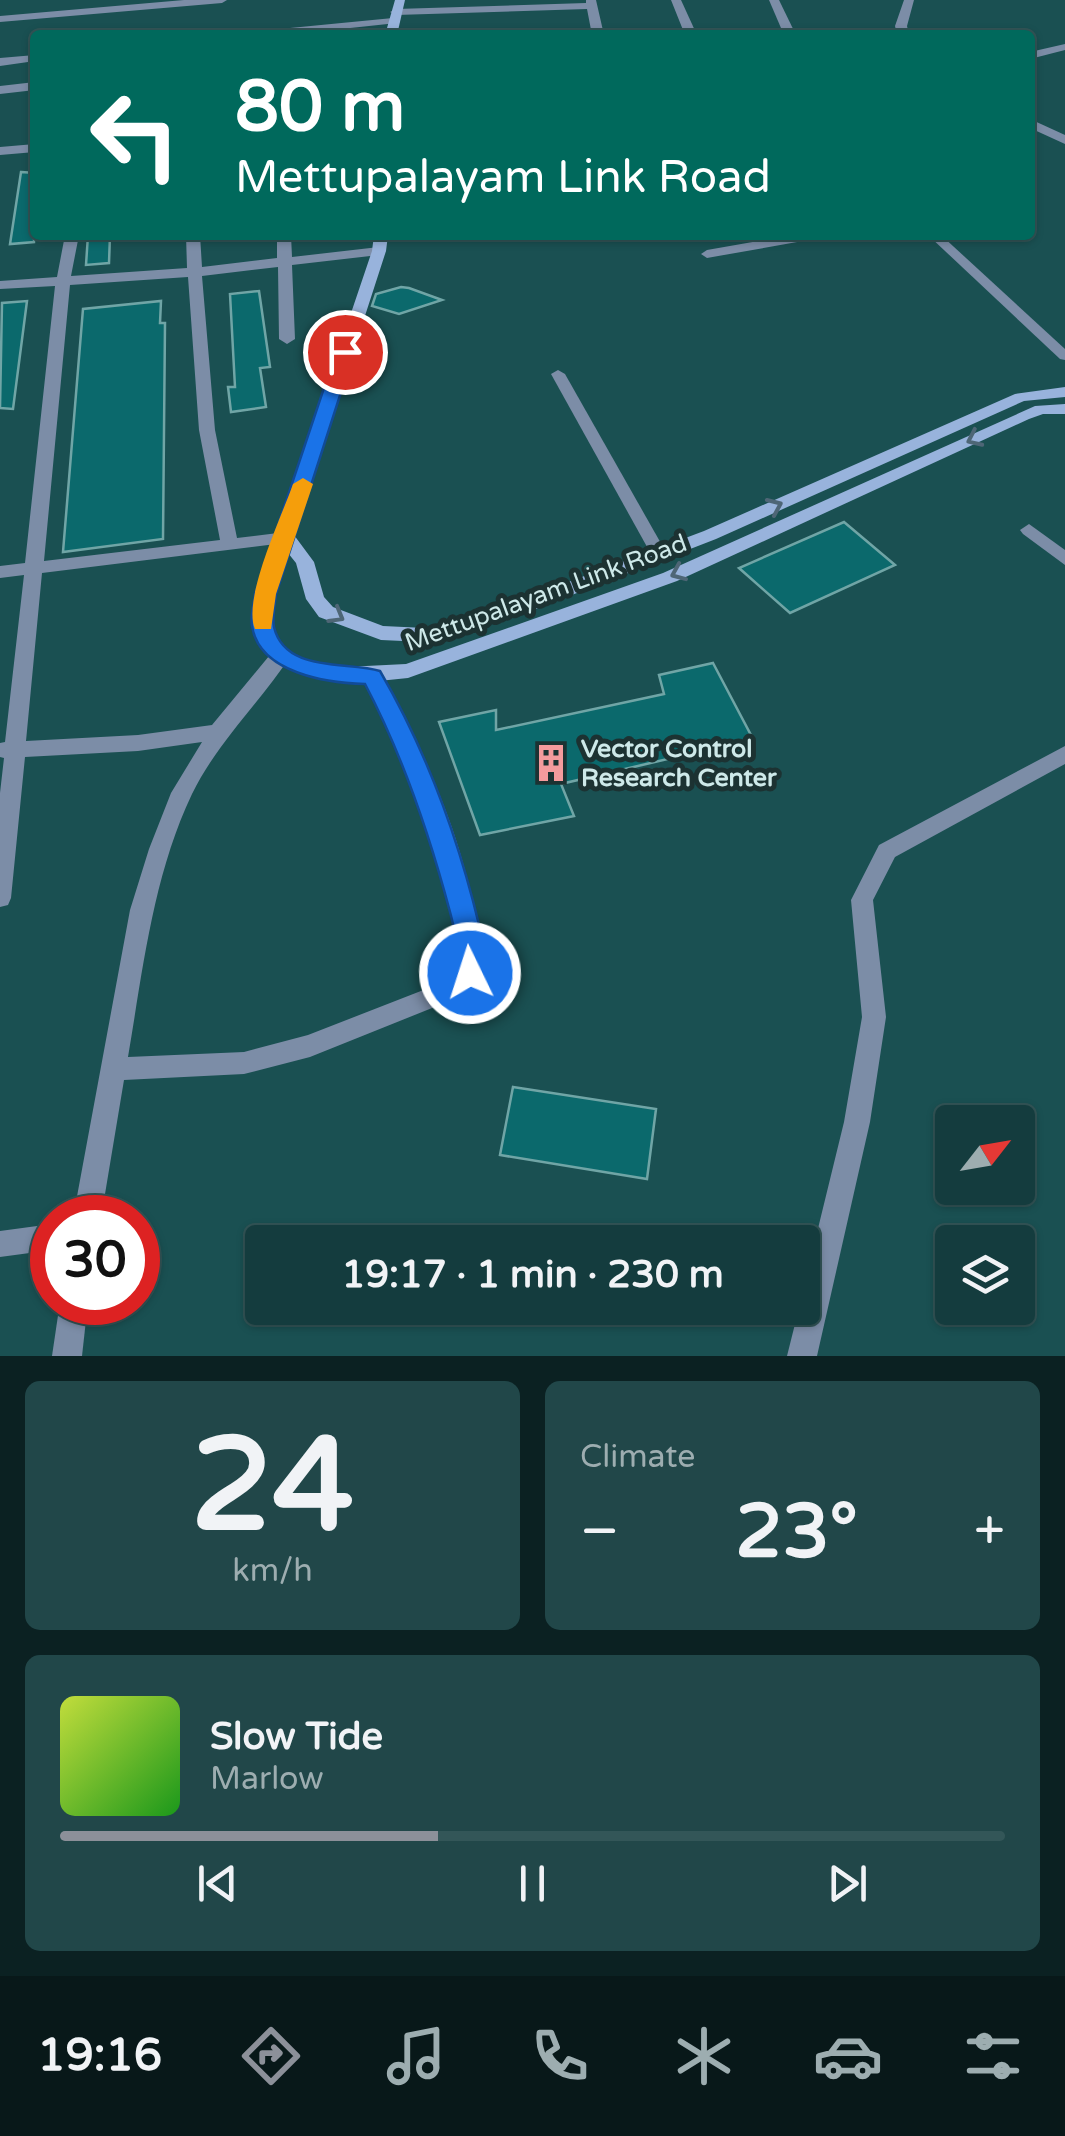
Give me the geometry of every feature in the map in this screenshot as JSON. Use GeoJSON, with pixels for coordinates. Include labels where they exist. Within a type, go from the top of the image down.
{"type":"FeatureCollection","features":[{"type":"Feature","properties":{"kind":"street"},"geometry":{"type":"LineString","coordinates":[[0,19],[222,0]]}},
{"type":"Feature","properties":{"kind":"street"},"geometry":{"type":"LineString","coordinates":[[676,0],[688,30]]}},
{"type":"Feature","properties":{"kind":"street"},"geometry":{"type":"LineString","coordinates":[[774,0],[788,30]]}},
{"type":"Feature","properties":{"kind":"street"},"geometry":{"type":"LineString","coordinates":[[902,30],[909,0]]}},
{"type":"Feature","properties":{"kind":"street"},"geometry":{"type":"LineString","coordinates":[[280,30],[396,11],[592,3],[597,30]]}},
{"type":"Feature","properties":{"kind":"street"},"geometry":{"type":"LineString","coordinates":[[1035,55],[1065,46]]}},
{"type":"Feature","properties":{"kind":"street"},"geometry":{"type":"LineString","coordinates":[[0,62],[30,59]]}},
{"type":"Feature","properties":{"kind":"street"},"geometry":{"type":"LineString","coordinates":[[0,90],[30,87]]}},
{"type":"Feature","properties":{"kind":"street"},"geometry":{"type":"LineString","coordinates":[[1035,125],[1065,140]]}},
{"type":"Feature","properties":{"kind":"street"},"geometry":{"type":"LineString","coordinates":[[0,133],[2,151],[30,148]]}},
{"type":"Feature","properties":{"kind":"street"},"geometry":{"type":"LineString","coordinates":[[0,898],[6,750],[71,240]]}},
{"type":"Feature","properties":{"kind":"street"},"geometry":{"type":"LineString","coordinates":[[192,240],[204,389],[219,506],[230,544]]}},
{"type":"Feature","properties":{"kind":"street"},"geometry":{"type":"LineString","coordinates":[[284,240],[286,340]]}},
{"type":"Feature","properties":{"kind":"street"},"geometry":{"type":"LineString","coordinates":[[0,285],[286,262],[380,243],[265,594],[263,628],[281,655],[218,732],[182,793],[160,849],[142,910],[92,1195]]}},
{"type":"Feature","properties":{"kind":"street"},"geometry":{"type":"LineString","coordinates":[[286,538],[305,562],[315,599],[326,612],[382,634],[425,636],[508,612],[659,554],[1020,397],[1065,392]]}},
{"type":"Feature","properties":{"kind":"street","name":"Mettupalayam Link Road"},"geometry":{"type":"LineString","coordinates":[[281,655],[308,669],[336,676],[408,671],[652,584],[1023,416],[1065,408]]}},
{"type":"Feature","properties":{"kind":"street"},"geometry":{"type":"LineString","coordinates":[[1029,530],[1065,559]]}},
{"type":"Feature","properties":{"kind":"street"},"geometry":{"type":"LineString","coordinates":[[0,572],[286,538]]}},
{"type":"Feature","properties":{"kind":"street"},"geometry":{"type":"LineString","coordinates":[[114,1070],[244,1063],[310,1046],[453,989],[470,973],[472,951],[464,913],[424,789],[403,734],[372,676]]}},
{"type":"Feature","properties":{"kind":"street"},"geometry":{"type":"LineString","coordinates":[[6,750],[138,743],[218,732]]}},
{"type":"Feature","properties":{"kind":"street"},"geometry":{"type":"LineString","coordinates":[[802,1356],[857,1122],[874,1017],[862,900],[887,851],[1065,754]]}},
{"type":"Feature","properties":{"kind":"street"},"geometry":{"type":"LineString","coordinates":[[0,1244],[30,1240]]}},
{"type":"Feature","properties":{"kind":"street"},"geometry":{"type":"LineString","coordinates":[[67,1356],[71,1325]]}},
{"type":"Feature","properties":{"kind":"lane"},"geometry":{"type":"LineString","coordinates":[[708,254],[786,240]]}},
{"type":"Feature","properties":{"kind":"lane"},"geometry":{"type":"LineString","coordinates":[[939,240],[1065,356]]}},
{"type":"Feature","properties":{"kind":"lane"},"geometry":{"type":"LineString","coordinates":[[558,374],[659,554]]}},
{"type":"Feature","properties":{"kind":"building"},"geometry":{"type":"Polygon","coordinates":[[[21,172],[30,173],[30,240],[34,242],[10,244],[21,172]]]}},
{"type":"Feature","properties":{"kind":"building"},"geometry":{"type":"Polygon","coordinates":[[[88,240],[110,240],[109,263],[86,265],[88,240]]]}},
{"type":"Feature","properties":{"kind":"building"},"geometry":{"type":"Polygon","coordinates":[[[401,287],[442,300],[399,314],[372,306],[376,294],[401,287]]]}},
{"type":"Feature","properties":{"kind":"building"},"geometry":{"type":"Polygon","coordinates":[[[259,291],[270,367],[260,368],[266,407],[231,412],[228,387],[235,387],[230,294],[259,291]]]}},
{"type":"Feature","properties":{"kind":"building"},"geometry":{"type":"Polygon","coordinates":[[[27,301],[13,409],[0,408],[2,303],[27,301]]]}},
{"type":"Feature","properties":{"kind":"building"},"geometry":{"type":"Polygon","coordinates":[[[161,301],[160,323],[165,323],[163,539],[63,552],[83,309],[161,301]]]}},
{"type":"Feature","properties":{"kind":"building"},"geometry":{"type":"Polygon","coordinates":[[[844,522],[895,565],[790,613],[739,568],[844,522]]]}},
{"type":"Feature","properties":{"kind":"building","name":"Vector Control Research Center"},"geometry":{"type":"Polygon","coordinates":[[[713,663],[753,739],[561,784],[574,816],[480,835],[439,722],[496,710],[496,730],[664,694],[659,675],[713,663]]]}},
{"type":"Feature","properties":{"kind":"building"},"geometry":{"type":"Polygon","coordinates":[[[513,1087],[656,1109],[647,1179],[500,1155],[513,1087]]]}},
{"type":"Feature","properties":{"kind":"slow traffic"},"geometry":{"type":"LineString","coordinates":[[263,624],[265,594],[303,484]]}},
{"type":"Feature","properties":{"kind":"place","name":"Vector Control Research Center"},"geometry":{"type":"Point","coordinates":[551,763]}},
{"type":"Feature","properties":{"kind":"route"},"geometry":{"type":"LineString","coordinates":[[345,352],[265,594],[263,628],[281,655],[308,669],[336,676],[372,676],[403,734],[452,872],[472,951],[470,973]]}}]}
